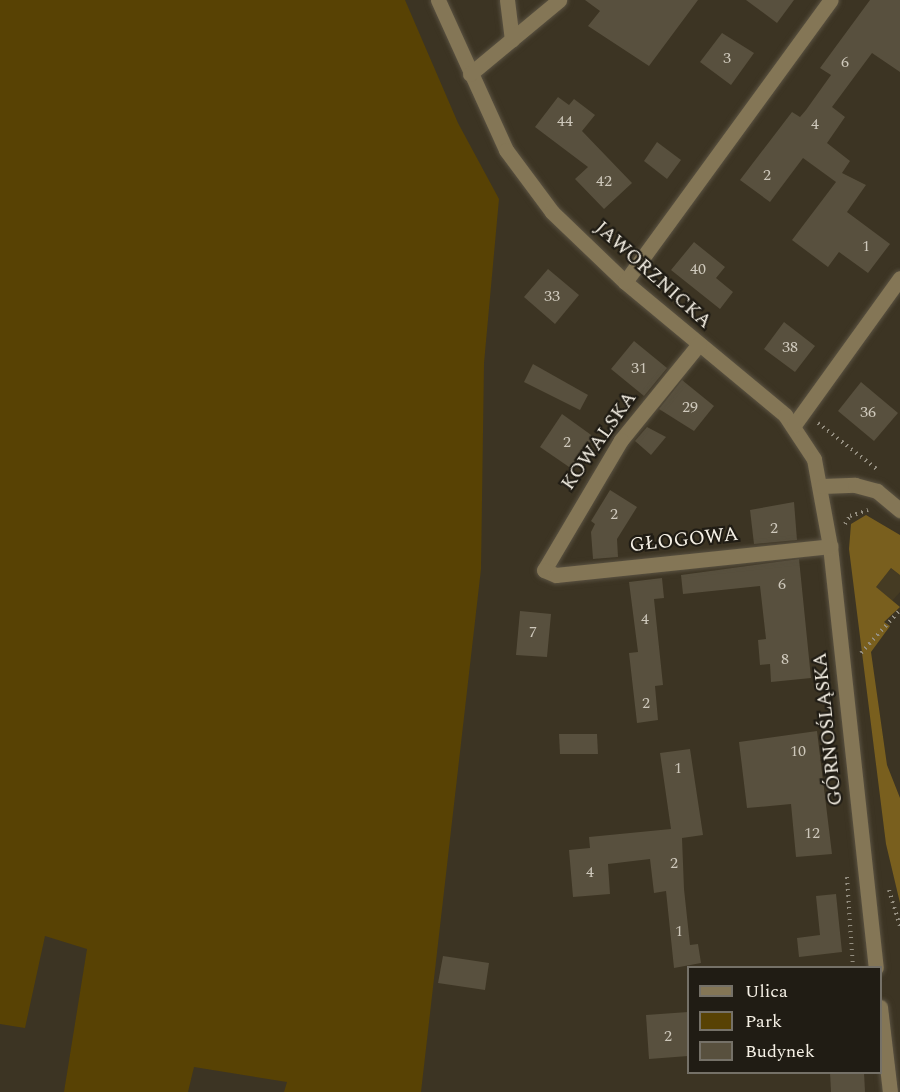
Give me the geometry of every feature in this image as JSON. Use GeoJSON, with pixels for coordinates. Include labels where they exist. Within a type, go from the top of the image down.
{"type":"FeatureCollection","features":[{"type":"Feature","properties":{"kind":"street","name":"JAWORZNICKA"},"geometry":{"type":"LineString","coordinates":[[438,0],[506,150],[527,181],[625,282],[794,425],[814,459],[822,486]]}},
{"type":"Feature","properties":{"kind":"street"},"geometry":{"type":"LineString","coordinates":[[507,0],[512,40]]}},
{"type":"Feature","properties":{"kind":"street"},"geometry":{"type":"LineString","coordinates":[[470,74],[560,0]]}},
{"type":"Feature","properties":{"kind":"street"},"geometry":{"type":"LineString","coordinates":[[625,282],[831,0]]}},
{"type":"Feature","properties":{"kind":"street"},"geometry":{"type":"LineString","coordinates":[[794,425],[900,278]]}},
{"type":"Feature","properties":{"kind":"street","name":"KOWALSKA"},"geometry":{"type":"LineString","coordinates":[[544,570],[621,440],[699,344]]}},
{"type":"Feature","properties":{"kind":"street"},"geometry":{"type":"LineString","coordinates":[[822,486],[855,485],[877,491],[900,510]]}},
{"type":"Feature","properties":{"kind":"street","name":"GÓRNOŚLĄSKA"},"geometry":{"type":"LineString","coordinates":[[822,486],[831,546],[876,966]]}},
{"type":"Feature","properties":{"kind":"street","name":"GŁOGOWA"},"geometry":{"type":"LineString","coordinates":[[544,570],[556,574],[831,546]]}},
{"type":"Feature","properties":{"kind":"street"},"geometry":{"type":"LineString","coordinates":[[882,1024],[890,1092]]}},
{"type":"Feature","properties":{"kind":"path"},"geometry":{"type":"LineString","coordinates":[[856,658],[900,610]]}},
{"type":"Feature","properties":{"kind":"shaded area"},"geometry":{"type":"Polygon","coordinates":[[[866,515],[900,535],[900,575],[891,568],[876,587],[900,607],[884,622],[890,626],[871,652],[887,765],[900,798],[900,903],[886,844],[849,549],[851,524],[866,515]]]}},
{"type":"Feature","properties":{"kind":"shaded area"},"geometry":{"type":"Polygon","coordinates":[[[891,568],[900,575],[900,592],[892,601],[875,587],[891,568]]]}},
{"type":"Feature","properties":{"kind":"green space"},"geometry":{"type":"Polygon","coordinates":[[[0,0],[405,0],[458,123],[499,199],[484,363],[481,569],[421,1092],[284,1092],[287,1082],[194,1067],[188,1092],[64,1092],[87,949],[45,936],[25,1028],[0,1024],[0,0]]]}},
{"type":"Feature","properties":{"kind":"building"},"geometry":{"type":"Polygon","coordinates":[[[585,0],[698,0],[649,66],[588,26],[600,11],[585,0]]]}},
{"type":"Feature","properties":{"kind":"building"},"geometry":{"type":"Polygon","coordinates":[[[746,0],[794,0],[777,23],[746,0]]]}},
{"type":"Feature","properties":{"kind":"building"},"geometry":{"type":"Polygon","coordinates":[[[870,0],[900,0],[900,72],[872,53],[832,107],[845,117],[827,143],[850,161],[842,173],[866,185],[847,212],[890,244],[868,273],[839,252],[828,267],[792,240],[836,182],[803,158],[770,202],[740,180],[792,112],[800,117],[806,110],[831,75],[820,68],[870,0]]]}},
{"type":"Feature","properties":{"kind":"building"},"geometry":{"type":"Polygon","coordinates":[[[722,33],[754,53],[731,85],[700,62],[722,33]]]}},
{"type":"Feature","properties":{"kind":"building"},"geometry":{"type":"Polygon","coordinates":[[[558,97],[569,105],[574,99],[595,115],[582,131],[632,183],[604,209],[575,179],[588,167],[535,127],[558,97]]]}},
{"type":"Feature","properties":{"kind":"building"},"geometry":{"type":"Polygon","coordinates":[[[657,142],[681,160],[667,179],[644,161],[657,142]]]}},
{"type":"Feature","properties":{"kind":"building"},"geometry":{"type":"Polygon","coordinates":[[[694,242],[725,267],[716,278],[733,292],[720,309],[671,270],[694,242]]]}},
{"type":"Feature","properties":{"kind":"building"},"geometry":{"type":"Polygon","coordinates":[[[548,269],[579,295],[555,324],[524,297],[548,269]]]}},
{"type":"Feature","properties":{"kind":"building"},"geometry":{"type":"Polygon","coordinates":[[[784,322],[815,346],[795,372],[764,349],[784,322]]]}},
{"type":"Feature","properties":{"kind":"building"},"geometry":{"type":"Polygon","coordinates":[[[634,341],[667,368],[644,396],[611,369],[634,341]]]}},
{"type":"Feature","properties":{"kind":"building"},"geometry":{"type":"Polygon","coordinates":[[[533,364],[588,395],[580,410],[524,382],[533,364]]]}},
{"type":"Feature","properties":{"kind":"building"},"geometry":{"type":"Polygon","coordinates":[[[682,380],[714,406],[694,431],[659,409],[682,380]]]}},
{"type":"Feature","properties":{"kind":"building"},"geometry":{"type":"Polygon","coordinates":[[[861,382],[898,413],[874,441],[838,411],[861,382]]]}},
{"type":"Feature","properties":{"kind":"building"},"geometry":{"type":"Polygon","coordinates":[[[562,414],[594,437],[572,469],[540,447],[562,414]]]}},
{"type":"Feature","properties":{"kind":"building"},"geometry":{"type":"Polygon","coordinates":[[[647,427],[666,437],[651,455],[635,441],[647,427]]]}},
{"type":"Feature","properties":{"kind":"building"},"geometry":{"type":"Polygon","coordinates":[[[610,490],[637,507],[617,539],[618,557],[593,559],[591,532],[595,524],[591,521],[610,490]]]}},
{"type":"Feature","properties":{"kind":"building"},"geometry":{"type":"Polygon","coordinates":[[[794,502],[797,540],[754,544],[750,510],[794,502]]]}},
{"type":"Feature","properties":{"kind":"building"},"geometry":{"type":"Polygon","coordinates":[[[799,559],[811,678],[771,682],[770,664],[760,665],[758,640],[766,639],[760,586],[683,594],[681,575],[799,559]]]}},
{"type":"Feature","properties":{"kind":"building"},"geometry":{"type":"Polygon","coordinates":[[[662,578],[664,598],[654,599],[663,685],[655,686],[658,720],[637,723],[629,653],[638,652],[629,582],[662,578]]]}},
{"type":"Feature","properties":{"kind":"building"},"geometry":{"type":"Polygon","coordinates":[[[520,611],[551,614],[547,657],[516,655],[520,611]]]}},
{"type":"Feature","properties":{"kind":"building"},"geometry":{"type":"Polygon","coordinates":[[[817,731],[832,854],[796,857],[791,804],[747,808],[739,742],[817,731]]]}},
{"type":"Feature","properties":{"kind":"building"},"geometry":{"type":"Polygon","coordinates":[[[559,734],[597,734],[598,754],[560,754],[559,734]]]}},
{"type":"Feature","properties":{"kind":"building"},"geometry":{"type":"Polygon","coordinates":[[[690,749],[703,835],[682,838],[684,889],[690,945],[698,944],[701,963],[674,968],[666,891],[654,893],[650,859],[608,864],[610,894],[573,897],[569,850],[590,848],[589,837],[671,829],[660,753],[690,749]]]}},
{"type":"Feature","properties":{"kind":"building"},"geometry":{"type":"Polygon","coordinates":[[[836,894],[842,952],[799,957],[797,938],[820,935],[816,896],[836,894]]]}},
{"type":"Feature","properties":{"kind":"building"},"geometry":{"type":"Polygon","coordinates":[[[443,956],[489,963],[485,990],[438,983],[443,956]]]}},
{"type":"Feature","properties":{"kind":"building"},"geometry":{"type":"Polygon","coordinates":[[[687,1012],[687,1056],[649,1059],[646,1015],[687,1012]]]}},
{"type":"Feature","properties":{"kind":"building"},"geometry":{"type":"Polygon","coordinates":[[[830,1074],[864,1074],[865,1092],[831,1092],[830,1074]]]}}]}
